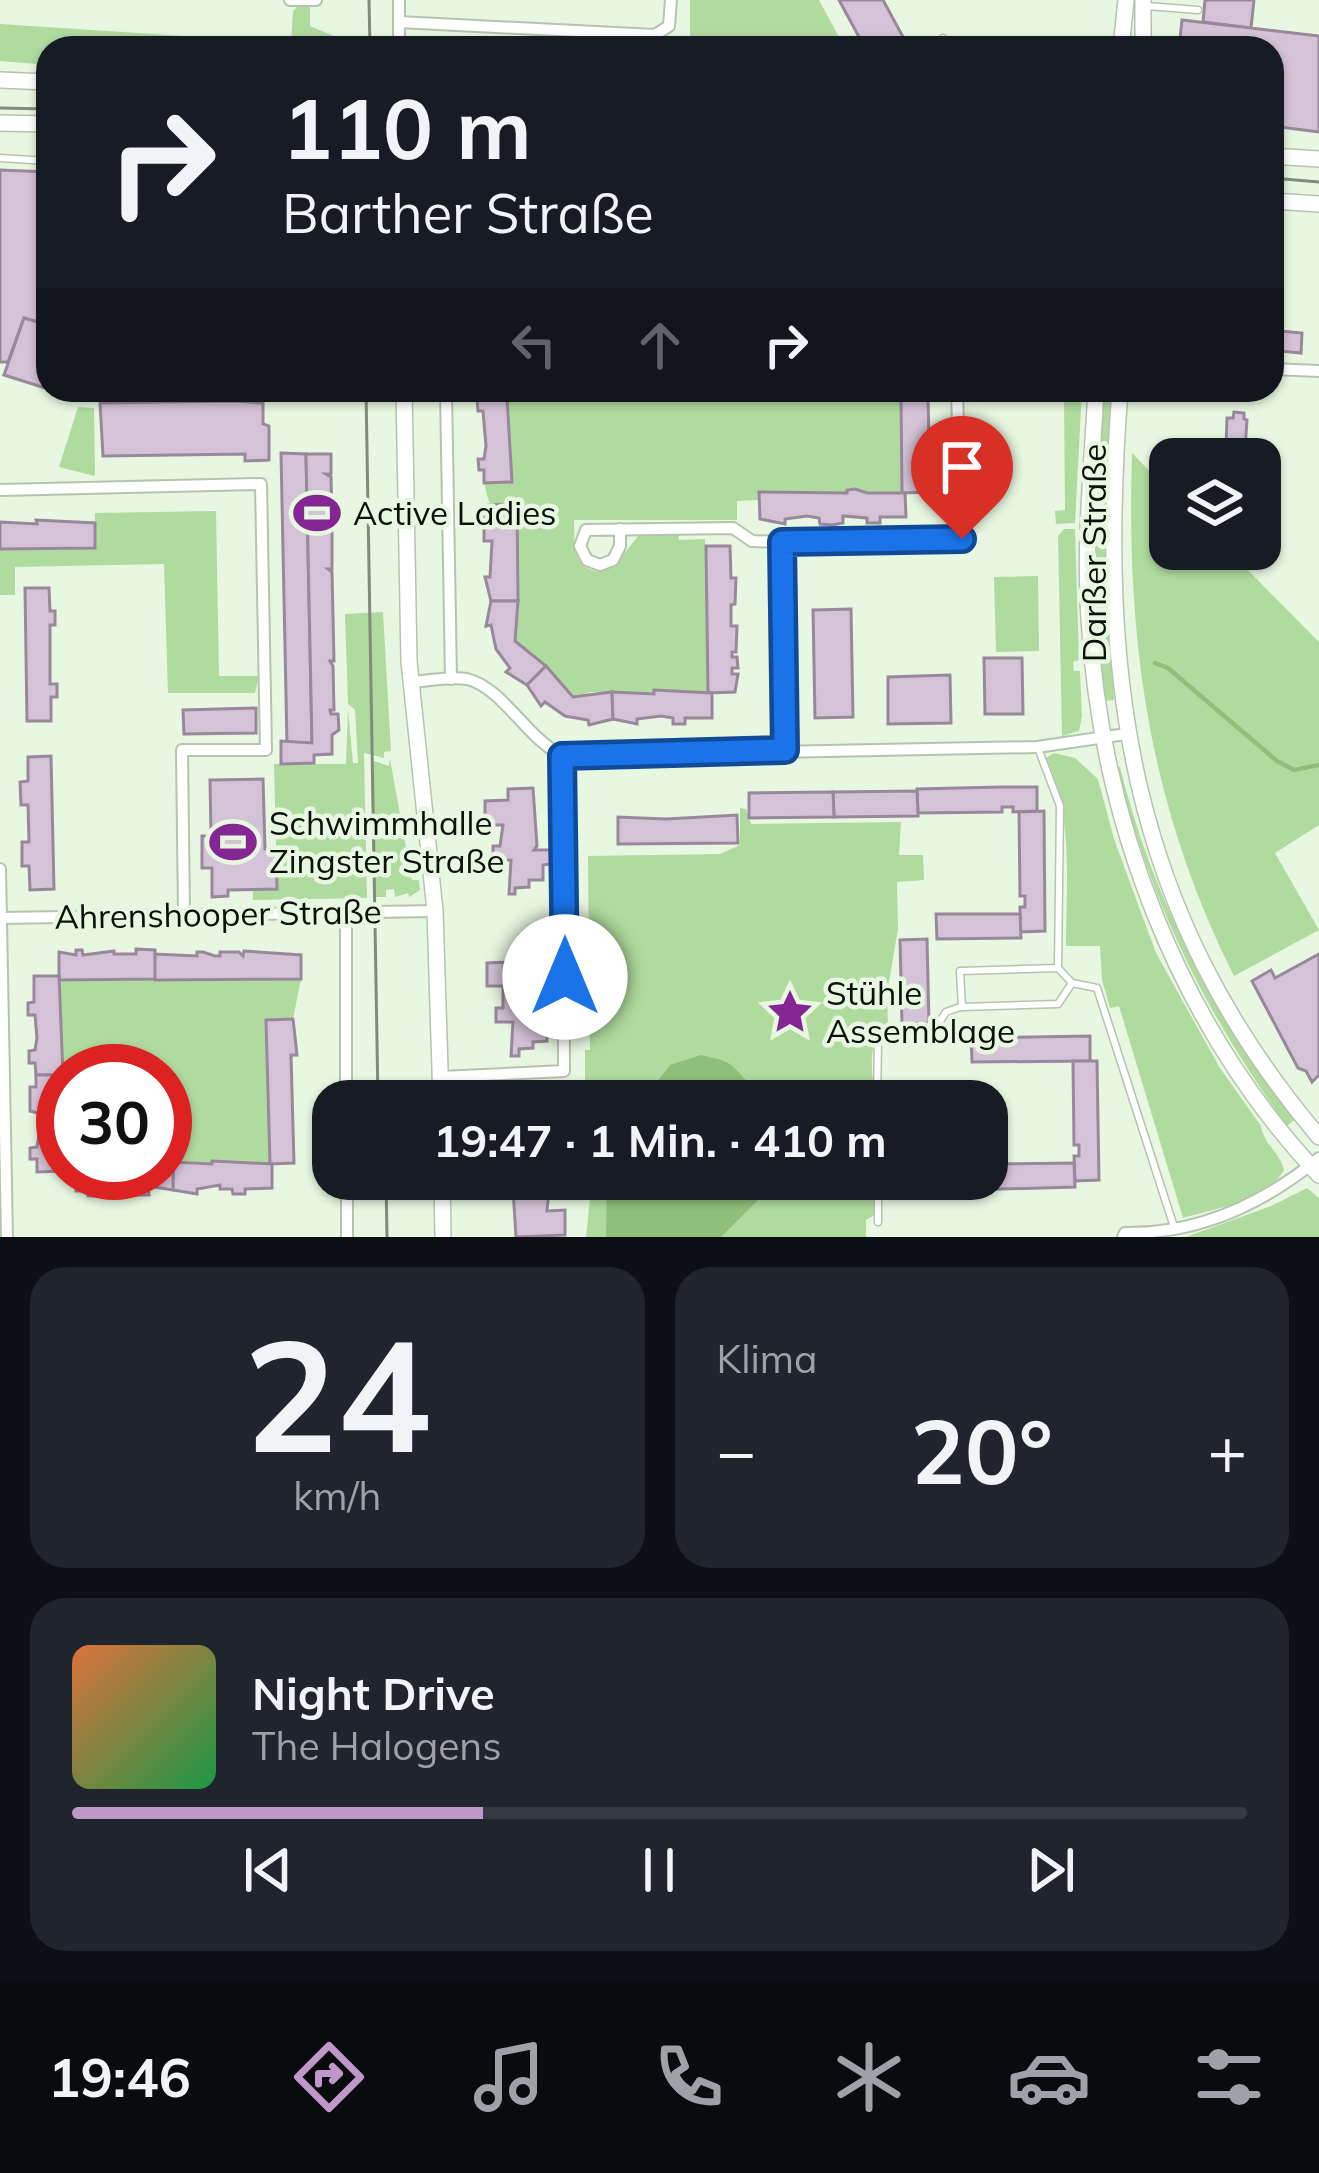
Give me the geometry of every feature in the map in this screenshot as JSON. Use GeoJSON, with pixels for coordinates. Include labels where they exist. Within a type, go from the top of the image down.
{"type":"FeatureCollection","features":[{"type":"Feature","properties":{"kind":"main road"},"geometry":{"type":"LineString","coordinates":[[1122,36],[1126,2]]}},
{"type":"Feature","properties":{"kind":"main road"},"geometry":{"type":"LineString","coordinates":[[1143,36],[1144,3]]}},
{"type":"Feature","properties":{"kind":"main road"},"geometry":{"type":"LineString","coordinates":[[0,80],[36,82]]}},
{"type":"Feature","properties":{"kind":"main road"},"geometry":{"type":"LineString","coordinates":[[0,123],[36,124]]}},
{"type":"Feature","properties":{"kind":"main road"},"geometry":{"type":"LineString","coordinates":[[1284,157],[1319,159]]}},
{"type":"Feature","properties":{"kind":"main road"},"geometry":{"type":"LineString","coordinates":[[1284,202],[1319,204]]}},
{"type":"Feature","properties":{"kind":"main road"},"geometry":{"type":"LineString","coordinates":[[404,402],[410,682],[435,911],[441,1077]]}},
{"type":"Feature","properties":{"kind":"main road","name":"Darßer Straße"},"geometry":{"type":"LineString","coordinates":[[1095,402],[1088,604],[1104,737],[1132,852],[1178,969],[1223,1049],[1316,1166]]}},
{"type":"Feature","properties":{"kind":"main road","name":"Darßer Straße"},"geometry":{"type":"LineString","coordinates":[[1119,402],[1112,556],[1118,682],[1148,829],[1194,947],[1241,1030],[1319,1137]]}},
{"type":"Feature","properties":{"kind":"main road"},"geometry":{"type":"LineString","coordinates":[[442,1200],[443,1237]]}},
{"type":"Feature","properties":{"kind":"street"},"geometry":{"type":"LineString","coordinates":[[290,0],[316,0]]}},
{"type":"Feature","properties":{"kind":"street"},"geometry":{"type":"LineString","coordinates":[[399,0],[399,36]]}},
{"type":"Feature","properties":{"kind":"street"},"geometry":{"type":"LineString","coordinates":[[399,22],[655,35],[669,26],[671,0]]}},
{"type":"Feature","properties":{"kind":"street"},"geometry":{"type":"LineString","coordinates":[[1284,370],[1319,371]]}},
{"type":"Feature","properties":{"kind":"street"},"geometry":{"type":"LineString","coordinates":[[446,402],[451,680]]}},
{"type":"Feature","properties":{"kind":"street"},"geometry":{"type":"LineString","coordinates":[[620,529],[733,528],[752,541],[782,542],[962,539],[957,402]]}},
{"type":"Feature","properties":{"kind":"street"},"geometry":{"type":"LineString","coordinates":[[0,490],[262,484],[266,750],[182,750],[184,915]]}},
{"type":"Feature","properties":{"kind":"street"},"geometry":{"type":"LineString","coordinates":[[782,542],[785,750]]}},
{"type":"Feature","properties":{"kind":"street"},"geometry":{"type":"LineString","coordinates":[[410,682],[467,680],[485,688],[548,749],[562,756],[1037,747],[1126,734]]}},
{"type":"Feature","properties":{"kind":"street"},"geometry":{"type":"LineString","coordinates":[[441,1077],[564,1071],[562,756]]}},
{"type":"Feature","properties":{"kind":"street"},"geometry":{"type":"LineString","coordinates":[[0,869],[7,1237]]}},
{"type":"Feature","properties":{"kind":"street","name":"Ahrenshooper Straße"},"geometry":{"type":"LineString","coordinates":[[1,918],[435,911]]}},
{"type":"Feature","properties":{"kind":"street"},"geometry":{"type":"LineString","coordinates":[[346,912],[346,1080]]}},
{"type":"Feature","properties":{"kind":"street"},"geometry":{"type":"LineString","coordinates":[[1123,1237],[1125,1233],[1176,1233],[1251,1207],[1316,1166]]}},
{"type":"Feature","properties":{"kind":"street"},"geometry":{"type":"LineString","coordinates":[[347,1200],[347,1237]]}},
{"type":"Feature","properties":{"kind":"lane"},"geometry":{"type":"LineString","coordinates":[[1126,2],[1198,10]]}},
{"type":"Feature","properties":{"kind":"lane"},"geometry":{"type":"LineString","coordinates":[[0,158],[36,160]]}},
{"type":"Feature","properties":{"kind":"lane"},"geometry":{"type":"LineString","coordinates":[[1037,747],[1060,806],[1058,968],[1072,983],[1097,988],[1102,997],[1176,1233]]}},
{"type":"Feature","properties":{"kind":"lane"},"geometry":{"type":"LineString","coordinates":[[962,1007],[960,971],[1058,968]]}},
{"type":"Feature","properties":{"kind":"lane"},"geometry":{"type":"LineString","coordinates":[[877,1080],[878,1037],[889,1030],[935,1028],[946,1012],[962,1007],[1058,1004],[1072,983]]}},
{"type":"Feature","properties":{"kind":"lane"},"geometry":{"type":"LineString","coordinates":[[878,1200],[878,1222]]}},
{"type":"Feature","properties":{"kind":"shaded area"},"geometry":{"type":"Polygon","coordinates":[[[690,0],[819,0],[838,36],[690,36],[690,0]]]}},
{"type":"Feature","properties":{"kind":"shaded area"},"geometry":{"type":"Polygon","coordinates":[[[310,6],[310,26],[334,36],[291,36],[293,11],[310,6]]]}},
{"type":"Feature","properties":{"kind":"shaded area"},"geometry":{"type":"Polygon","coordinates":[[[0,24],[184,36],[36,36],[36,64],[0,61],[0,24]]]}},
{"type":"Feature","properties":{"kind":"shaded area"},"geometry":{"type":"Polygon","coordinates":[[[507,402],[903,402],[902,493],[760,492],[759,500],[737,501],[737,520],[574,520],[579,560],[599,572],[615,565],[639,535],[705,539],[708,693],[655,690],[654,694],[591,692],[573,697],[548,668],[517,644],[513,580],[484,483],[512,482],[507,402]]]}},
{"type":"Feature","properties":{"kind":"shaded area"},"geometry":{"type":"Polygon","coordinates":[[[1064,402],[1081,402],[1075,523],[1056,524],[1055,511],[1065,510],[1064,402]]]}},
{"type":"Feature","properties":{"kind":"shaded area"},"geometry":{"type":"Polygon","coordinates":[[[1102,402],[1112,402],[1105,550],[1114,700],[1104,701],[1095,550],[1102,402]]]}},
{"type":"Feature","properties":{"kind":"shaded area"},"geometry":{"type":"Polygon","coordinates":[[[78,407],[94,408],[95,476],[59,467],[78,407]]]}},
{"type":"Feature","properties":{"kind":"shaded area"},"geometry":{"type":"Polygon","coordinates":[[[1132,453],[1149,470],[1149,570],[1248,570],[1319,642],[1319,825],[1275,853],[1319,930],[1234,976],[1181,849],[1163,786],[1139,657],[1132,453]]]}},
{"type":"Feature","properties":{"kind":"shaded area"},"geometry":{"type":"Polygon","coordinates":[[[216,511],[219,676],[259,676],[255,693],[168,693],[164,564],[15,567],[15,595],[0,595],[0,549],[95,547],[95,513],[216,511]]]}},
{"type":"Feature","properties":{"kind":"shaded area"},"geometry":{"type":"Polygon","coordinates":[[[1064,529],[1075,529],[1079,660],[1073,662],[1074,671],[1080,671],[1082,716],[1079,731],[1062,736],[1058,536],[1064,529]]]}},
{"type":"Feature","properties":{"kind":"shaded area"},"geometry":{"type":"Polygon","coordinates":[[[1038,576],[1039,651],[996,652],[994,577],[1038,576]]]}},
{"type":"Feature","properties":{"kind":"shaded area"},"geometry":{"type":"Polygon","coordinates":[[[383,612],[391,751],[384,752],[384,758],[364,753],[367,898],[253,900],[253,890],[277,888],[274,764],[346,764],[348,710],[353,763],[358,763],[355,710],[348,704],[345,614],[383,612]]]}},
{"type":"Feature","properties":{"kind":"shaded area"},"geometry":{"type":"Polygon","coordinates":[[[1054,753],[1075,758],[1098,779],[1114,839],[1156,953],[1220,1068],[1282,1164],[1284,1170],[1276,1181],[1252,1197],[1183,1218],[1119,1006],[1110,1008],[1100,946],[1066,946],[1065,827],[1046,758],[1054,753]]]}},
{"type":"Feature","properties":{"kind":"shaded area"},"geometry":{"type":"Polygon","coordinates":[[[390,759],[412,880],[419,880],[420,890],[409,897],[408,893],[395,897],[394,889],[386,890],[386,897],[373,897],[371,760],[389,766],[390,759]]]}},
{"type":"Feature","properties":{"kind":"shaded area"},"geometry":{"type":"Polygon","coordinates":[[[1120,767],[1168,908],[1237,1037],[1295,1119],[1287,1126],[1230,1041],[1184,955],[1147,866],[1120,767]]]}},
{"type":"Feature","properties":{"kind":"shaded area"},"geometry":{"type":"Polygon","coordinates":[[[740,808],[746,809],[751,824],[901,822],[899,855],[923,855],[924,880],[897,882],[898,929],[887,994],[888,1026],[873,1049],[873,1080],[585,1080],[585,1050],[590,1050],[588,856],[720,854],[740,845],[740,808]]]}},
{"type":"Feature","properties":{"kind":"shaded area"},"geometry":{"type":"Polygon","coordinates":[[[301,979],[293,1019],[266,1021],[270,1163],[192,1164],[192,1044],[61,1044],[59,980],[301,979]]]}},
{"type":"Feature","properties":{"kind":"shaded area"},"geometry":{"type":"Polygon","coordinates":[[[701,1055],[727,1062],[746,1080],[658,1080],[670,1065],[701,1055]]]}},
{"type":"Feature","properties":{"kind":"shaded area"},"geometry":{"type":"Polygon","coordinates":[[[1307,1188],[1319,1198],[1319,1237],[1186,1237],[1271,1206],[1307,1188]]]}},
{"type":"Feature","properties":{"kind":"shaded area"},"geometry":{"type":"Polygon","coordinates":[[[590,1200],[876,1200],[876,1214],[866,1220],[866,1237],[586,1237],[590,1200]]]}},
{"type":"Feature","properties":{"kind":"shaded area"},"geometry":{"type":"Polygon","coordinates":[[[607,1200],[758,1200],[721,1237],[606,1237],[607,1200]]]}},
{"type":"Feature","properties":{"kind":"building"},"geometry":{"type":"Polygon","coordinates":[[[839,0],[883,0],[902,36],[858,36],[839,0]]]}},
{"type":"Feature","properties":{"kind":"building"},"geometry":{"type":"Polygon","coordinates":[[[1205,0],[1254,0],[1251,28],[1203,22],[1205,0]]]}},
{"type":"Feature","properties":{"kind":"building"},"geometry":{"type":"Polygon","coordinates":[[[1182,20],[1319,36],[1319,132],[1284,128],[1284,36],[1180,36],[1182,20]]]}},
{"type":"Feature","properties":{"kind":"building"},"geometry":{"type":"Polygon","coordinates":[[[0,170],[36,172],[36,322],[24,318],[8,362],[0,362],[0,170]]]}},
{"type":"Feature","properties":{"kind":"building"},"geometry":{"type":"Polygon","coordinates":[[[24,318],[36,322],[36,385],[4,375],[24,318]]]}},
{"type":"Feature","properties":{"kind":"building"},"geometry":{"type":"Polygon","coordinates":[[[1284,331],[1302,333],[1301,353],[1284,351],[1284,331]]]}},
{"type":"Feature","properties":{"kind":"building"},"geometry":{"type":"Polygon","coordinates":[[[477,402],[507,402],[512,482],[484,483],[478,459],[484,459],[486,446],[483,411],[478,411],[477,402]]]}},
{"type":"Feature","properties":{"kind":"building"},"geometry":{"type":"Polygon","coordinates":[[[901,402],[928,402],[930,492],[902,493],[901,402]]]}},
{"type":"Feature","properties":{"kind":"building"},"geometry":{"type":"Polygon","coordinates":[[[100,403],[263,403],[269,460],[245,461],[245,454],[103,456],[100,403]]]}},
{"type":"Feature","properties":{"kind":"building"},"geometry":{"type":"Polygon","coordinates":[[[1234,412],[1244,413],[1246,438],[1226,438],[1227,418],[1233,418],[1234,412]]]}},
{"type":"Feature","properties":{"kind":"building"},"geometry":{"type":"Polygon","coordinates":[[[281,453],[306,454],[312,743],[287,744],[281,453]]]}},
{"type":"Feature","properties":{"kind":"building"},"geometry":{"type":"Polygon","coordinates":[[[306,454],[331,454],[331,474],[326,474],[331,477],[332,520],[328,520],[332,524],[332,569],[328,569],[332,572],[334,710],[330,710],[338,714],[339,730],[332,735],[332,754],[314,755],[314,763],[281,764],[281,741],[312,743],[306,454]]]}},
{"type":"Feature","properties":{"kind":"building"},"geometry":{"type":"Polygon","coordinates":[[[855,489],[905,493],[906,517],[880,517],[880,523],[867,523],[867,518],[843,516],[843,523],[832,525],[807,516],[785,519],[785,524],[760,519],[759,492],[847,493],[855,489]]]}},
{"type":"Feature","properties":{"kind":"building"},"geometry":{"type":"Polygon","coordinates":[[[517,504],[518,601],[491,601],[485,577],[490,577],[492,541],[484,541],[484,517],[489,517],[489,505],[517,504]]]}},
{"type":"Feature","properties":{"kind":"building"},"geometry":{"type":"Polygon","coordinates":[[[36,520],[95,523],[95,548],[0,549],[0,522],[37,524],[36,520]]]}},
{"type":"Feature","properties":{"kind":"building"},"geometry":{"type":"Polygon","coordinates":[[[706,546],[730,546],[731,578],[736,578],[735,604],[731,605],[731,626],[737,626],[736,652],[732,652],[738,668],[732,668],[732,674],[738,674],[735,692],[708,693],[706,546]]]}},
{"type":"Feature","properties":{"kind":"building"},"geometry":{"type":"Polygon","coordinates":[[[25,588],[49,588],[50,611],[55,611],[55,625],[50,625],[50,684],[57,684],[57,697],[51,697],[51,721],[27,721],[25,588]]]}},
{"type":"Feature","properties":{"kind":"building"},"geometry":{"type":"Polygon","coordinates":[[[491,601],[518,601],[515,641],[546,666],[527,685],[506,672],[510,668],[496,649],[491,625],[486,626],[491,601]]]}},
{"type":"Feature","properties":{"kind":"building"},"geometry":{"type":"Polygon","coordinates":[[[851,609],[853,717],[815,718],[813,610],[851,609]]]}},
{"type":"Feature","properties":{"kind":"building"},"geometry":{"type":"Polygon","coordinates":[[[984,658],[1022,658],[1023,714],[985,714],[984,658]]]}},
{"type":"Feature","properties":{"kind":"building"},"geometry":{"type":"Polygon","coordinates":[[[546,666],[573,697],[612,692],[613,719],[589,725],[588,720],[565,716],[545,702],[541,706],[527,685],[546,666]]]}},
{"type":"Feature","properties":{"kind":"building"},"geometry":{"type":"Polygon","coordinates":[[[950,675],[951,723],[888,724],[888,677],[950,675]]]}},
{"type":"Feature","properties":{"kind":"building"},"geometry":{"type":"Polygon","coordinates":[[[654,690],[712,693],[712,718],[685,718],[685,724],[673,724],[673,718],[661,716],[637,719],[637,724],[613,719],[612,692],[654,694],[654,690]]]}},
{"type":"Feature","properties":{"kind":"building"},"geometry":{"type":"Polygon","coordinates":[[[256,708],[256,733],[184,734],[183,710],[256,708]]]}},
{"type":"Feature","properties":{"kind":"building"},"geometry":{"type":"Polygon","coordinates":[[[51,756],[54,889],[30,890],[29,866],[22,866],[22,842],[29,842],[28,805],[21,805],[20,782],[28,781],[28,757],[51,756]]]}},
{"type":"Feature","properties":{"kind":"building","name":"Schwimmhalle Zingster Straße"},"geometry":{"type":"Polygon","coordinates":[[[263,779],[265,849],[276,849],[277,889],[228,890],[228,896],[212,897],[212,868],[202,868],[202,836],[211,836],[210,780],[263,779]]]}},
{"type":"Feature","properties":{"kind":"building"},"geometry":{"type":"Polygon","coordinates":[[[1037,787],[1037,811],[1013,812],[1013,807],[1002,807],[1002,812],[918,813],[917,789],[1037,787]]]}},
{"type":"Feature","properties":{"kind":"building"},"geometry":{"type":"Polygon","coordinates":[[[533,788],[534,850],[551,850],[551,864],[543,865],[543,880],[529,880],[529,887],[515,888],[515,894],[509,894],[511,860],[493,861],[493,846],[500,846],[503,825],[485,825],[485,801],[508,800],[508,789],[533,788]]]}},
{"type":"Feature","properties":{"kind":"building"},"geometry":{"type":"Polygon","coordinates":[[[917,791],[918,816],[834,817],[833,792],[917,791]]]}},
{"type":"Feature","properties":{"kind":"building"},"geometry":{"type":"Polygon","coordinates":[[[833,792],[834,817],[749,818],[749,793],[833,792]]]}},
{"type":"Feature","properties":{"kind":"building"},"geometry":{"type":"Polygon","coordinates":[[[1044,811],[1045,931],[1020,932],[1025,896],[1020,896],[1019,812],[1044,811]]]}},
{"type":"Feature","properties":{"kind":"building"},"geometry":{"type":"Polygon","coordinates":[[[737,815],[738,843],[618,844],[618,817],[737,815]]]}},
{"type":"Feature","properties":{"kind":"building"},"geometry":{"type":"Polygon","coordinates":[[[936,914],[1020,914],[1021,938],[937,939],[936,914]]]}},
{"type":"Feature","properties":{"kind":"building"},"geometry":{"type":"Polygon","coordinates":[[[927,939],[929,1023],[902,1024],[900,940],[927,939]]]}},
{"type":"Feature","properties":{"kind":"building"},"geometry":{"type":"Polygon","coordinates":[[[136,949],[155,950],[156,979],[59,980],[59,952],[136,954],[136,949]]]}},
{"type":"Feature","properties":{"kind":"building"},"geometry":{"type":"Polygon","coordinates":[[[511,950],[536,950],[536,1012],[554,1011],[554,1027],[547,1027],[547,1041],[519,1049],[519,1056],[511,1056],[513,1022],[496,1022],[496,1008],[503,1008],[503,986],[487,986],[487,963],[511,962],[511,950]]]}},
{"type":"Feature","properties":{"kind":"building"},"geometry":{"type":"Polygon","coordinates":[[[244,951],[301,955],[301,979],[155,980],[155,954],[239,952],[243,956],[244,951]]]}},
{"type":"Feature","properties":{"kind":"building"},"geometry":{"type":"Polygon","coordinates":[[[1319,954],[1319,1075],[1312,1082],[1298,1068],[1252,981],[1271,970],[1275,978],[1319,954]]]}},
{"type":"Feature","properties":{"kind":"building"},"geometry":{"type":"Polygon","coordinates":[[[34,976],[59,976],[62,1044],[36,1044],[35,1015],[28,1015],[28,1003],[34,1002],[34,976]]]}},
{"type":"Feature","properties":{"kind":"building"},"geometry":{"type":"Polygon","coordinates":[[[293,1019],[297,1055],[291,1055],[294,1163],[270,1164],[266,1020],[293,1019]]]}},
{"type":"Feature","properties":{"kind":"building"},"geometry":{"type":"Polygon","coordinates":[[[1090,1036],[1090,1061],[972,1062],[971,1038],[1090,1036]]]}},
{"type":"Feature","properties":{"kind":"building"},"geometry":{"type":"Polygon","coordinates":[[[36,1044],[36,1075],[35,1063],[29,1063],[29,1051],[36,1044]]]}},
{"type":"Feature","properties":{"kind":"building"},"geometry":{"type":"Polygon","coordinates":[[[1073,1061],[1097,1061],[1099,1180],[1075,1181],[1074,1156],[1079,1156],[1079,1145],[1074,1145],[1073,1061]]]}},
{"type":"Feature","properties":{"kind":"building"},"geometry":{"type":"Polygon","coordinates":[[[30,1087],[36,1087],[36,1112],[30,1111],[30,1087]]]}},
{"type":"Feature","properties":{"kind":"building"},"geometry":{"type":"Polygon","coordinates":[[[192,1163],[272,1164],[272,1188],[233,1194],[220,1185],[192,1193],[192,1163]]]}},
{"type":"Feature","properties":{"kind":"building"},"geometry":{"type":"Polygon","coordinates":[[[1074,1163],[1075,1187],[1008,1189],[1008,1164],[1074,1163]]]}},
{"type":"Feature","properties":{"kind":"building"},"geometry":{"type":"Polygon","coordinates":[[[514,1200],[548,1200],[547,1211],[565,1210],[565,1235],[516,1237],[514,1200]]]}},
{"type":"Feature","properties":{"kind":"waterway"},"geometry":{"type":"LineString","coordinates":[[1155,663],[1168,668],[1277,761],[1294,770],[1319,765]]}},
{"type":"Feature","properties":{"kind":"tram line"},"geometry":{"type":"LineString","coordinates":[[369,0],[370,36]]}},
{"type":"Feature","properties":{"kind":"tram line"},"geometry":{"type":"LineString","coordinates":[[0,108],[36,109]]}},
{"type":"Feature","properties":{"kind":"tram line"},"geometry":{"type":"LineString","coordinates":[[1284,179],[1319,182]]}},
{"type":"Feature","properties":{"kind":"tram line"},"geometry":{"type":"LineString","coordinates":[[366,402],[378,1080]]}},
{"type":"Feature","properties":{"kind":"tram line"},"geometry":{"type":"LineString","coordinates":[[386,1200],[387,1237]]}},
{"type":"Feature","properties":{"kind":"place","name":"Active Ladies"},"geometry":{"type":"Point","coordinates":[317,513]}},
{"type":"Feature","properties":{"kind":"place","name":"Schwimmhalle Zingster Straße"},"geometry":{"type":"Point","coordinates":[233,842]}},
{"type":"Feature","properties":{"kind":"place","name":"Stühle Assemblage"},"geometry":{"type":"Point","coordinates":[790,1012]}},
{"type":"Feature","properties":{"kind":"route"},"geometry":{"type":"LineString","coordinates":[[565,977],[562,756],[785,750],[782,542],[962,539]]}}]}
